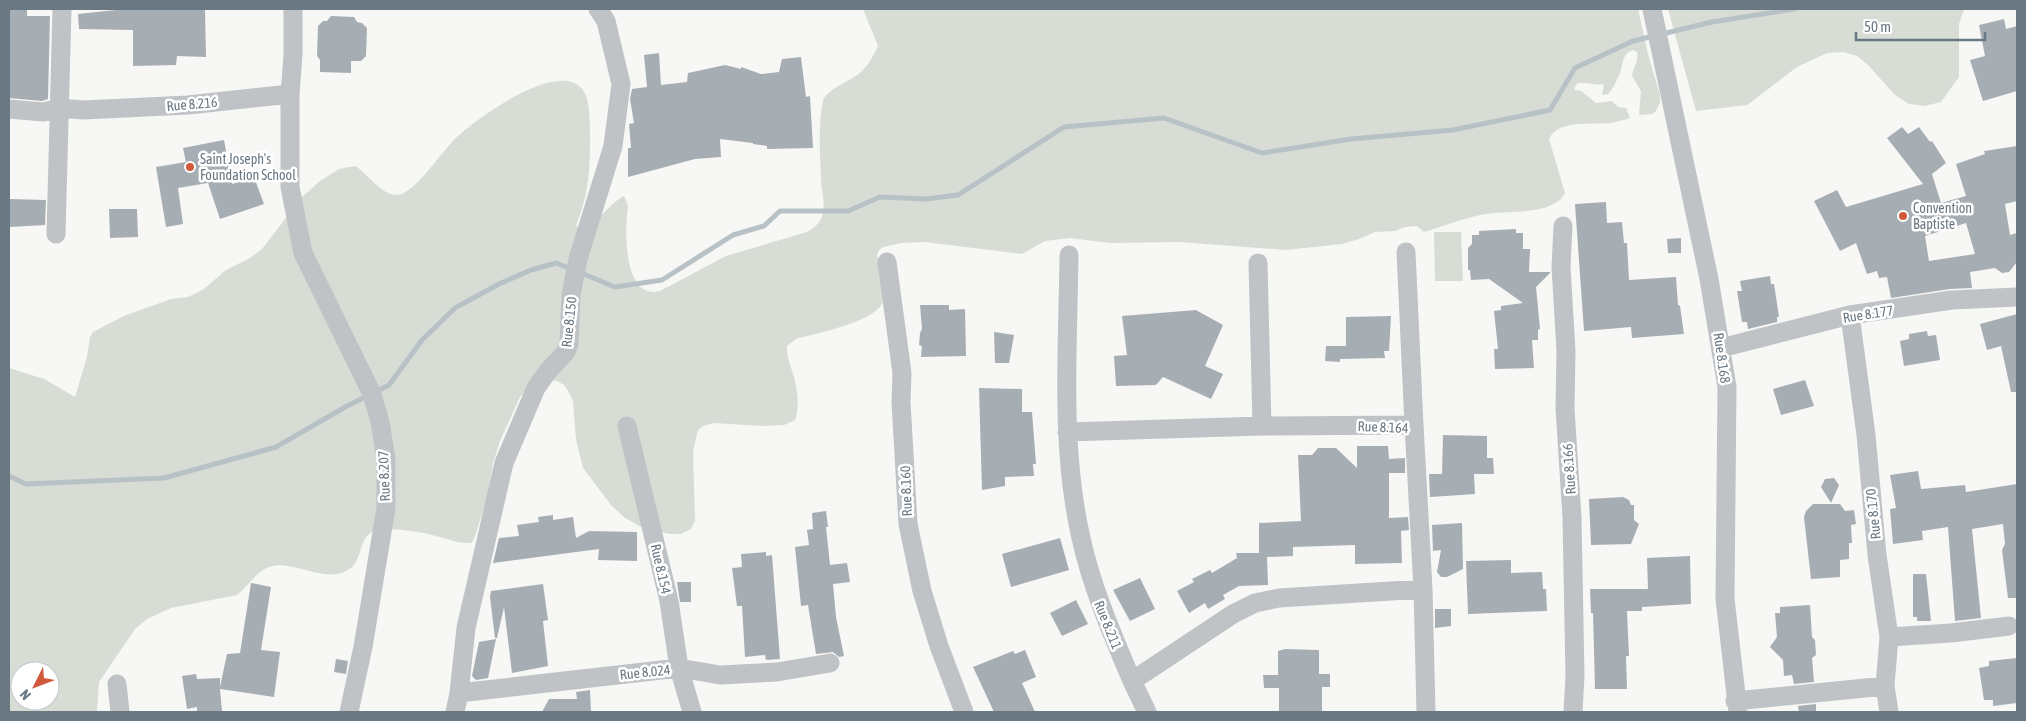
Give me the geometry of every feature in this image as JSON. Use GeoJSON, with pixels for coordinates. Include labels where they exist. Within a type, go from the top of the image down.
{"type":"FeatureCollection","features":[{"type":"Feature","properties":{"kind":"street"},"geometry":{"type":"LineString","coordinates":[[56,234],[62,9]]}},
{"type":"Feature","properties":{"kind":"street"},"geometry":{"type":"LineString","coordinates":[[290,94],[293,55],[293,9]]}},
{"type":"Feature","properties":{"kind":"street","name":"Rue 8.150"},"geometry":{"type":"LineString","coordinates":[[455,712],[466,628],[504,463],[536,388],[548,371],[566,352],[569,344],[571,295],[578,259],[613,146],[621,84],[606,21],[598,9]]}},
{"type":"Feature","properties":{"kind":"street","name":"Rue 8.168"},"geometry":{"type":"LineString","coordinates":[[1652,9],[1722,348],[1726,386],[1725,599],[1736,707]]}},
{"type":"Feature","properties":{"kind":"street","name":"Rue 8.216"},"geometry":{"type":"LineString","coordinates":[[9,109],[43,112],[60,108],[84,110],[188,105],[290,94]]}},
{"type":"Feature","properties":{"kind":"street","name":"Rue 8.207"},"geometry":{"type":"LineString","coordinates":[[290,94],[290,187],[304,253],[372,394],[380,422],[386,459],[386,508],[363,647],[348,712]]}},
{"type":"Feature","properties":{"kind":"street","name":"Rue 8.166"},"geometry":{"type":"LineString","coordinates":[[1563,226],[1561,268],[1566,351],[1567,439],[1572,518],[1575,676],[1573,712]]}},
{"type":"Feature","properties":{"kind":"street"},"geometry":{"type":"LineString","coordinates":[[1406,252],[1414,425]]}},
{"type":"Feature","properties":{"kind":"street","name":"Rue 8.211"},"geometry":{"type":"LineString","coordinates":[[1069,255],[1067,432],[1071,484],[1080,538],[1096,596],[1147,712]]}},
{"type":"Feature","properties":{"kind":"street","name":"Rue 8.160"},"geometry":{"type":"LineString","coordinates":[[887,262],[902,373],[901,402],[908,524],[922,591],[930,618],[964,712]]}},
{"type":"Feature","properties":{"kind":"street"},"geometry":{"type":"LineString","coordinates":[[1258,263],[1262,426]]}},
{"type":"Feature","properties":{"kind":"street","name":"Rue 8.177"},"geometry":{"type":"LineString","coordinates":[[1722,348],[1850,315],[1952,300],[2017,297]]}},
{"type":"Feature","properties":{"kind":"street","name":"Rue 8.170"},"geometry":{"type":"LineString","coordinates":[[1850,315],[1866,434],[1877,555],[1889,637],[1885,686],[1889,712]]}},
{"type":"Feature","properties":{"kind":"street","name":"Rue 8.164"},"geometry":{"type":"LineString","coordinates":[[1067,432],[1262,426],[1414,425],[1423,589],[1426,712]]}},
{"type":"Feature","properties":{"kind":"street","name":"Rue 8.154"},"geometry":{"type":"LineString","coordinates":[[627,426],[669,601],[678,668],[692,712]]}},
{"type":"Feature","properties":{"kind":"street"},"geometry":{"type":"LineString","coordinates":[[1132,681],[1233,614],[1255,603],[1279,598],[1423,589]]}},
{"type":"Feature","properties":{"kind":"street"},"geometry":{"type":"LineString","coordinates":[[1889,637],[1951,633],[2009,626]]}},
{"type":"Feature","properties":{"kind":"street","name":"Rue 8.024"},"geometry":{"type":"LineString","coordinates":[[459,693],[678,668],[720,675],[777,672],[830,663]]}},
{"type":"Feature","properties":{"kind":"street"},"geometry":{"type":"LineString","coordinates":[[117,684],[120,712]]}},
{"type":"Feature","properties":{"kind":"street"},"geometry":{"type":"LineString","coordinates":[[1736,707],[1885,686]]}},
{"type":"Feature","properties":{"kind":"shaded area"},"geometry":{"type":"Polygon","coordinates":[[[863,9],[1638,9],[1660,95],[1660,103],[1652,114],[1639,115],[1641,91],[1632,76],[1637,52],[1633,50],[1629,52],[1626,54],[1618,79],[1608,94],[1602,95],[1604,84],[1578,83],[1574,88],[1596,103],[1612,101],[1618,107],[1626,108],[1630,118],[1611,123],[1576,124],[1560,128],[1549,139],[1565,193],[1559,200],[1540,209],[1485,214],[1424,232],[1417,226],[1405,227],[1395,231],[1375,232],[1342,244],[1285,250],[1180,242],[1110,243],[1070,238],[1045,241],[1022,254],[925,242],[902,243],[883,247],[877,255],[884,290],[883,301],[878,308],[870,315],[858,321],[796,339],[787,346],[788,358],[797,393],[798,404],[795,420],[784,425],[763,426],[714,423],[703,426],[698,430],[693,451],[695,520],[691,529],[681,534],[670,534],[643,528],[625,518],[611,505],[583,468],[576,440],[573,401],[569,392],[564,385],[557,381],[542,378],[535,380],[520,397],[500,441],[493,463],[487,499],[471,543],[456,542],[425,533],[376,529],[367,536],[357,560],[346,571],[337,574],[327,574],[288,566],[278,565],[269,567],[260,572],[237,595],[171,608],[147,619],[135,629],[99,682],[97,712],[9,712],[9,368],[44,379],[75,397],[87,357],[90,337],[93,332],[124,316],[171,299],[188,297],[204,289],[226,270],[250,258],[262,249],[302,197],[320,181],[339,169],[355,166],[389,194],[402,194],[416,184],[451,143],[468,127],[505,102],[547,83],[566,81],[580,87],[588,103],[590,117],[589,174],[586,194],[576,226],[583,229],[589,226],[624,196],[628,207],[626,225],[627,252],[634,277],[640,286],[648,291],[660,291],[726,256],[807,232],[818,223],[824,210],[820,139],[823,101],[834,89],[858,75],[871,59],[878,46],[863,9]]]}},
{"type":"Feature","properties":{"kind":"shaded area"},"geometry":{"type":"Polygon","coordinates":[[[1668,9],[1964,9],[1959,24],[1959,77],[1941,102],[1925,106],[1909,104],[1895,95],[1869,66],[1857,56],[1843,52],[1827,53],[1797,67],[1747,105],[1696,111],[1668,9]]]}},
{"type":"Feature","properties":{"kind":"shaded area"},"geometry":{"type":"Polygon","coordinates":[[[1434,232],[1461,232],[1463,281],[1435,281],[1434,232]]]}},
{"type":"Feature","properties":{"kind":"building"},"geometry":{"type":"Polygon","coordinates":[[[9,9],[27,9],[27,16],[50,16],[48,99],[42,101],[9,98],[9,9]]]}},
{"type":"Feature","properties":{"kind":"building"},"geometry":{"type":"Polygon","coordinates":[[[125,9],[205,10],[206,57],[177,56],[176,65],[133,66],[133,30],[79,29],[78,14],[125,9]]]}},
{"type":"Feature","properties":{"kind":"building"},"geometry":{"type":"Polygon","coordinates":[[[331,16],[354,17],[357,22],[362,23],[367,28],[366,56],[361,61],[351,61],[351,73],[320,72],[320,60],[317,56],[318,26],[323,21],[327,21],[331,16]]]}},
{"type":"Feature","properties":{"kind":"building"},"geometry":{"type":"Polygon","coordinates":[[[2004,19],[2006,29],[2017,26],[2017,91],[1983,101],[1970,60],[1985,56],[1979,25],[2004,19]]]}},
{"type":"Feature","properties":{"kind":"building"},"geometry":{"type":"Polygon","coordinates":[[[659,53],[661,85],[687,82],[688,73],[725,65],[741,69],[741,67],[761,74],[779,72],[782,59],[801,57],[806,97],[810,96],[813,148],[767,149],[767,146],[753,143],[720,139],[721,157],[695,159],[628,177],[628,148],[631,148],[629,124],[634,123],[630,99],[632,89],[647,87],[644,55],[659,53]]]}},
{"type":"Feature","properties":{"kind":"building"},"geometry":{"type":"Polygon","coordinates":[[[1902,127],[1908,134],[1919,127],[1930,142],[1932,141],[1946,163],[1932,174],[1941,203],[1966,196],[1956,164],[1985,154],[1984,151],[2017,146],[2017,201],[2005,204],[2010,235],[2017,233],[2017,262],[2009,272],[2002,273],[1995,268],[1970,272],[1972,288],[1950,289],[1891,298],[1887,277],[1879,278],[1877,271],[1867,274],[1856,243],[1840,251],[1814,201],[1837,190],[1846,207],[1923,184],[1887,138],[1902,127]],[[1966,223],[1925,236],[1929,261],[1975,254],[1966,223]]]}},
{"type":"Feature","properties":{"kind":"building"},"geometry":{"type":"Polygon","coordinates":[[[224,140],[232,184],[254,177],[264,204],[220,219],[208,183],[178,188],[183,224],[166,227],[156,167],[186,162],[183,148],[224,140]]]}},
{"type":"Feature","properties":{"kind":"building"},"geometry":{"type":"Polygon","coordinates":[[[10,199],[46,200],[45,225],[10,227],[10,199]]]}},
{"type":"Feature","properties":{"kind":"building"},"geometry":{"type":"Polygon","coordinates":[[[1606,202],[1607,223],[1622,222],[1624,243],[1627,243],[1629,280],[1676,277],[1678,305],[1680,306],[1684,334],[1632,338],[1631,327],[1584,331],[1575,204],[1606,202]]]}},
{"type":"Feature","properties":{"kind":"building"},"geometry":{"type":"Polygon","coordinates":[[[109,209],[137,209],[138,237],[110,238],[109,209]]]}},
{"type":"Feature","properties":{"kind":"building"},"geometry":{"type":"Polygon","coordinates":[[[1516,229],[1516,233],[1523,233],[1523,249],[1530,249],[1529,272],[1550,273],[1536,287],[1540,329],[1538,330],[1538,340],[1532,340],[1534,368],[1495,369],[1494,349],[1498,349],[1494,311],[1501,310],[1501,306],[1523,303],[1489,279],[1471,280],[1470,270],[1468,270],[1468,248],[1472,244],[1472,235],[1479,235],[1479,231],[1516,229]]]}},
{"type":"Feature","properties":{"kind":"building"},"geometry":{"type":"Polygon","coordinates":[[[1681,238],[1681,253],[1668,253],[1667,239],[1681,238]]]}},
{"type":"Feature","properties":{"kind":"building"},"geometry":{"type":"Polygon","coordinates":[[[1770,276],[1771,284],[1774,284],[1779,317],[1777,317],[1777,322],[1748,329],[1747,322],[1742,322],[1737,291],[1742,291],[1740,281],[1770,276]]]}},
{"type":"Feature","properties":{"kind":"building"},"geometry":{"type":"Polygon","coordinates":[[[920,305],[949,305],[949,310],[965,309],[966,356],[921,357],[922,346],[919,345],[922,329],[920,305]]]}},
{"type":"Feature","properties":{"kind":"building"},"geometry":{"type":"Polygon","coordinates":[[[1196,310],[1223,325],[1205,366],[1223,374],[1211,399],[1163,377],[1156,385],[1116,386],[1114,356],[1127,355],[1122,316],[1196,310]]]}},
{"type":"Feature","properties":{"kind":"building"},"geometry":{"type":"Polygon","coordinates":[[[2017,314],[2017,392],[2011,392],[2001,346],[1987,350],[1980,324],[2017,314]]]}},
{"type":"Feature","properties":{"kind":"building"},"geometry":{"type":"Polygon","coordinates":[[[1391,316],[1389,351],[1384,351],[1385,358],[1340,359],[1340,362],[1325,361],[1326,346],[1346,346],[1346,317],[1391,316]]]}},
{"type":"Feature","properties":{"kind":"building"},"geometry":{"type":"Polygon","coordinates":[[[1927,331],[1928,336],[1936,335],[1940,360],[1904,366],[1900,341],[1909,339],[1909,334],[1927,331]]]}},
{"type":"Feature","properties":{"kind":"building"},"geometry":{"type":"Polygon","coordinates":[[[994,332],[1014,335],[1009,363],[995,363],[994,332]]]}},
{"type":"Feature","properties":{"kind":"building"},"geometry":{"type":"Polygon","coordinates":[[[1805,380],[1814,406],[1781,415],[1773,389],[1805,380]]]}},
{"type":"Feature","properties":{"kind":"building"},"geometry":{"type":"Polygon","coordinates":[[[979,388],[1022,389],[1022,412],[1032,412],[1036,464],[1033,464],[1034,476],[1005,477],[1005,486],[982,490],[979,388]]]}},
{"type":"Feature","properties":{"kind":"building"},"geometry":{"type":"Polygon","coordinates":[[[1443,435],[1487,436],[1487,458],[1493,458],[1494,474],[1474,474],[1475,494],[1430,497],[1429,474],[1442,474],[1443,435]]]}},
{"type":"Feature","properties":{"kind":"building"},"geometry":{"type":"Polygon","coordinates":[[[1357,446],[1388,446],[1389,459],[1405,458],[1405,473],[1389,473],[1389,518],[1408,517],[1409,530],[1401,531],[1402,563],[1355,564],[1355,545],[1293,547],[1293,556],[1267,557],[1268,585],[1239,586],[1223,595],[1225,599],[1208,609],[1205,603],[1189,613],[1177,591],[1194,582],[1192,579],[1210,570],[1212,573],[1237,558],[1236,553],[1259,553],[1259,523],[1301,521],[1298,455],[1312,455],[1318,448],[1336,448],[1357,468],[1357,446]]]}},
{"type":"Feature","properties":{"kind":"building"},"geometry":{"type":"Polygon","coordinates":[[[1918,471],[1921,489],[1965,485],[1966,492],[2017,484],[2017,598],[2008,598],[2002,550],[2005,544],[2003,524],[1972,529],[1981,618],[1955,621],[1948,527],[1922,531],[1923,540],[1893,544],[1890,509],[1896,508],[1890,475],[1918,471]]]}},
{"type":"Feature","properties":{"kind":"building"},"geometry":{"type":"Polygon","coordinates":[[[1834,478],[1839,485],[1831,503],[1821,487],[1825,479],[1834,478]]]}},
{"type":"Feature","properties":{"kind":"building"},"geometry":{"type":"Polygon","coordinates":[[[1623,497],[1629,500],[1631,505],[1634,505],[1634,520],[1639,524],[1631,544],[1591,545],[1589,499],[1623,497]]]}},
{"type":"Feature","properties":{"kind":"building"},"geometry":{"type":"Polygon","coordinates":[[[1813,504],[1840,504],[1845,511],[1854,510],[1856,524],[1851,525],[1852,543],[1849,543],[1849,559],[1840,560],[1840,577],[1811,579],[1804,517],[1806,511],[1813,504]]]}},
{"type":"Feature","properties":{"kind":"building"},"geometry":{"type":"Polygon","coordinates":[[[826,511],[830,565],[847,563],[850,582],[833,584],[836,617],[844,656],[839,657],[833,652],[816,654],[808,605],[801,606],[795,547],[809,545],[807,530],[813,529],[812,513],[826,511]]]}},
{"type":"Feature","properties":{"kind":"building"},"geometry":{"type":"Polygon","coordinates":[[[553,515],[553,520],[573,517],[576,538],[589,531],[637,532],[637,561],[598,560],[599,549],[493,563],[499,538],[519,536],[517,525],[539,522],[538,517],[553,515]]]}},
{"type":"Feature","properties":{"kind":"building"},"geometry":{"type":"Polygon","coordinates":[[[1462,523],[1463,569],[1447,577],[1441,577],[1437,572],[1441,550],[1433,551],[1432,525],[1462,523]]]}},
{"type":"Feature","properties":{"kind":"building"},"geometry":{"type":"Polygon","coordinates":[[[1060,538],[1069,570],[1011,587],[1002,554],[1060,538]]]}},
{"type":"Feature","properties":{"kind":"building"},"geometry":{"type":"Polygon","coordinates":[[[766,552],[766,556],[772,555],[780,659],[766,660],[765,655],[745,657],[742,606],[737,606],[732,568],[742,567],[741,554],[766,552]]]}},
{"type":"Feature","properties":{"kind":"building"},"geometry":{"type":"Polygon","coordinates":[[[1690,556],[1691,604],[1642,607],[1642,611],[1627,611],[1629,656],[1626,656],[1627,689],[1595,689],[1593,613],[1591,613],[1590,589],[1648,589],[1647,558],[1690,556]]]}},
{"type":"Feature","properties":{"kind":"building"},"geometry":{"type":"Polygon","coordinates":[[[1511,560],[1511,573],[1542,572],[1543,589],[1546,589],[1547,611],[1468,614],[1466,561],[1511,560]]]}},
{"type":"Feature","properties":{"kind":"building"},"geometry":{"type":"Polygon","coordinates":[[[1913,574],[1926,574],[1931,621],[1917,621],[1917,617],[1913,617],[1913,574]]]}},
{"type":"Feature","properties":{"kind":"building"},"geometry":{"type":"Polygon","coordinates":[[[1140,578],[1155,609],[1130,621],[1113,590],[1140,578]]]}},
{"type":"Feature","properties":{"kind":"building"},"geometry":{"type":"Polygon","coordinates":[[[677,582],[691,582],[691,602],[680,602],[677,582]]]}},
{"type":"Feature","properties":{"kind":"building"},"geometry":{"type":"Polygon","coordinates":[[[251,583],[271,587],[261,650],[280,652],[274,697],[220,689],[222,711],[197,712],[197,707],[187,709],[182,676],[196,674],[197,679],[220,678],[220,687],[227,654],[240,653],[251,583]]]}},
{"type":"Feature","properties":{"kind":"building"},"geometry":{"type":"Polygon","coordinates":[[[543,584],[548,620],[543,621],[548,666],[512,673],[504,607],[497,638],[495,638],[490,597],[491,591],[543,584]]]}},
{"type":"Feature","properties":{"kind":"building"},"geometry":{"type":"Polygon","coordinates":[[[1076,600],[1088,624],[1062,636],[1050,613],[1076,600]]]}},
{"type":"Feature","properties":{"kind":"building"},"geometry":{"type":"Polygon","coordinates":[[[1810,605],[1812,637],[1815,640],[1816,655],[1812,658],[1814,682],[1794,684],[1792,675],[1784,676],[1783,660],[1770,647],[1777,637],[1775,613],[1780,613],[1780,607],[1810,605]]]}},
{"type":"Feature","properties":{"kind":"building"},"geometry":{"type":"Polygon","coordinates":[[[1435,609],[1451,609],[1451,626],[1435,628],[1435,609]]]}},
{"type":"Feature","properties":{"kind":"building"},"geometry":{"type":"Polygon","coordinates":[[[496,639],[488,678],[476,680],[472,676],[479,642],[496,639]]]}},
{"type":"Feature","properties":{"kind":"building"},"geometry":{"type":"Polygon","coordinates":[[[1285,649],[1319,650],[1319,674],[1330,674],[1330,687],[1322,687],[1322,712],[1279,712],[1279,688],[1264,688],[1263,675],[1278,675],[1278,651],[1285,649]]]}},
{"type":"Feature","properties":{"kind":"building"},"geometry":{"type":"Polygon","coordinates":[[[1025,650],[1036,677],[1022,683],[1035,712],[994,712],[973,667],[1013,651],[1015,654],[1025,650]]]}},
{"type":"Feature","properties":{"kind":"building"},"geometry":{"type":"Polygon","coordinates":[[[2017,658],[2017,703],[1993,706],[1993,700],[1984,700],[1979,668],[1989,666],[1989,661],[2017,658]]]}},
{"type":"Feature","properties":{"kind":"building"},"geometry":{"type":"Polygon","coordinates":[[[336,659],[348,661],[346,674],[334,672],[336,659]]]}},
{"type":"Feature","properties":{"kind":"building"},"geometry":{"type":"Polygon","coordinates":[[[590,690],[591,712],[542,712],[549,699],[577,699],[576,692],[590,690]]]}},
{"type":"Feature","properties":{"kind":"building"},"geometry":{"type":"Polygon","coordinates":[[[1816,704],[1816,712],[1799,712],[1798,706],[1816,704]]]}},
{"type":"Feature","properties":{"kind":"waterway"},"geometry":{"type":"LineString","coordinates":[[579,272],[615,287],[662,280],[733,235],[764,226],[780,211],[848,211],[880,197],[926,199],[958,195],[1064,127],[1164,118],[1262,153],[1351,139],[1453,130],[1550,110],[1575,68],[1633,41],[1712,22],[1794,9]]}},
{"type":"Feature","properties":{"kind":"waterway"},"geometry":{"type":"LineString","coordinates":[[9,476],[26,484],[164,478],[276,447],[347,406],[389,385],[422,340],[455,308],[499,284],[531,270],[556,263],[571,269]]}},
{"type":"Feature","properties":{"kind":"place","name":"Saint Joseph's Foundation School"},"geometry":{"type":"Point","coordinates":[190,167]}},
{"type":"Feature","properties":{"kind":"place","name":"Convention Baptiste"},"geometry":{"type":"Point","coordinates":[1903,216]}}]}
